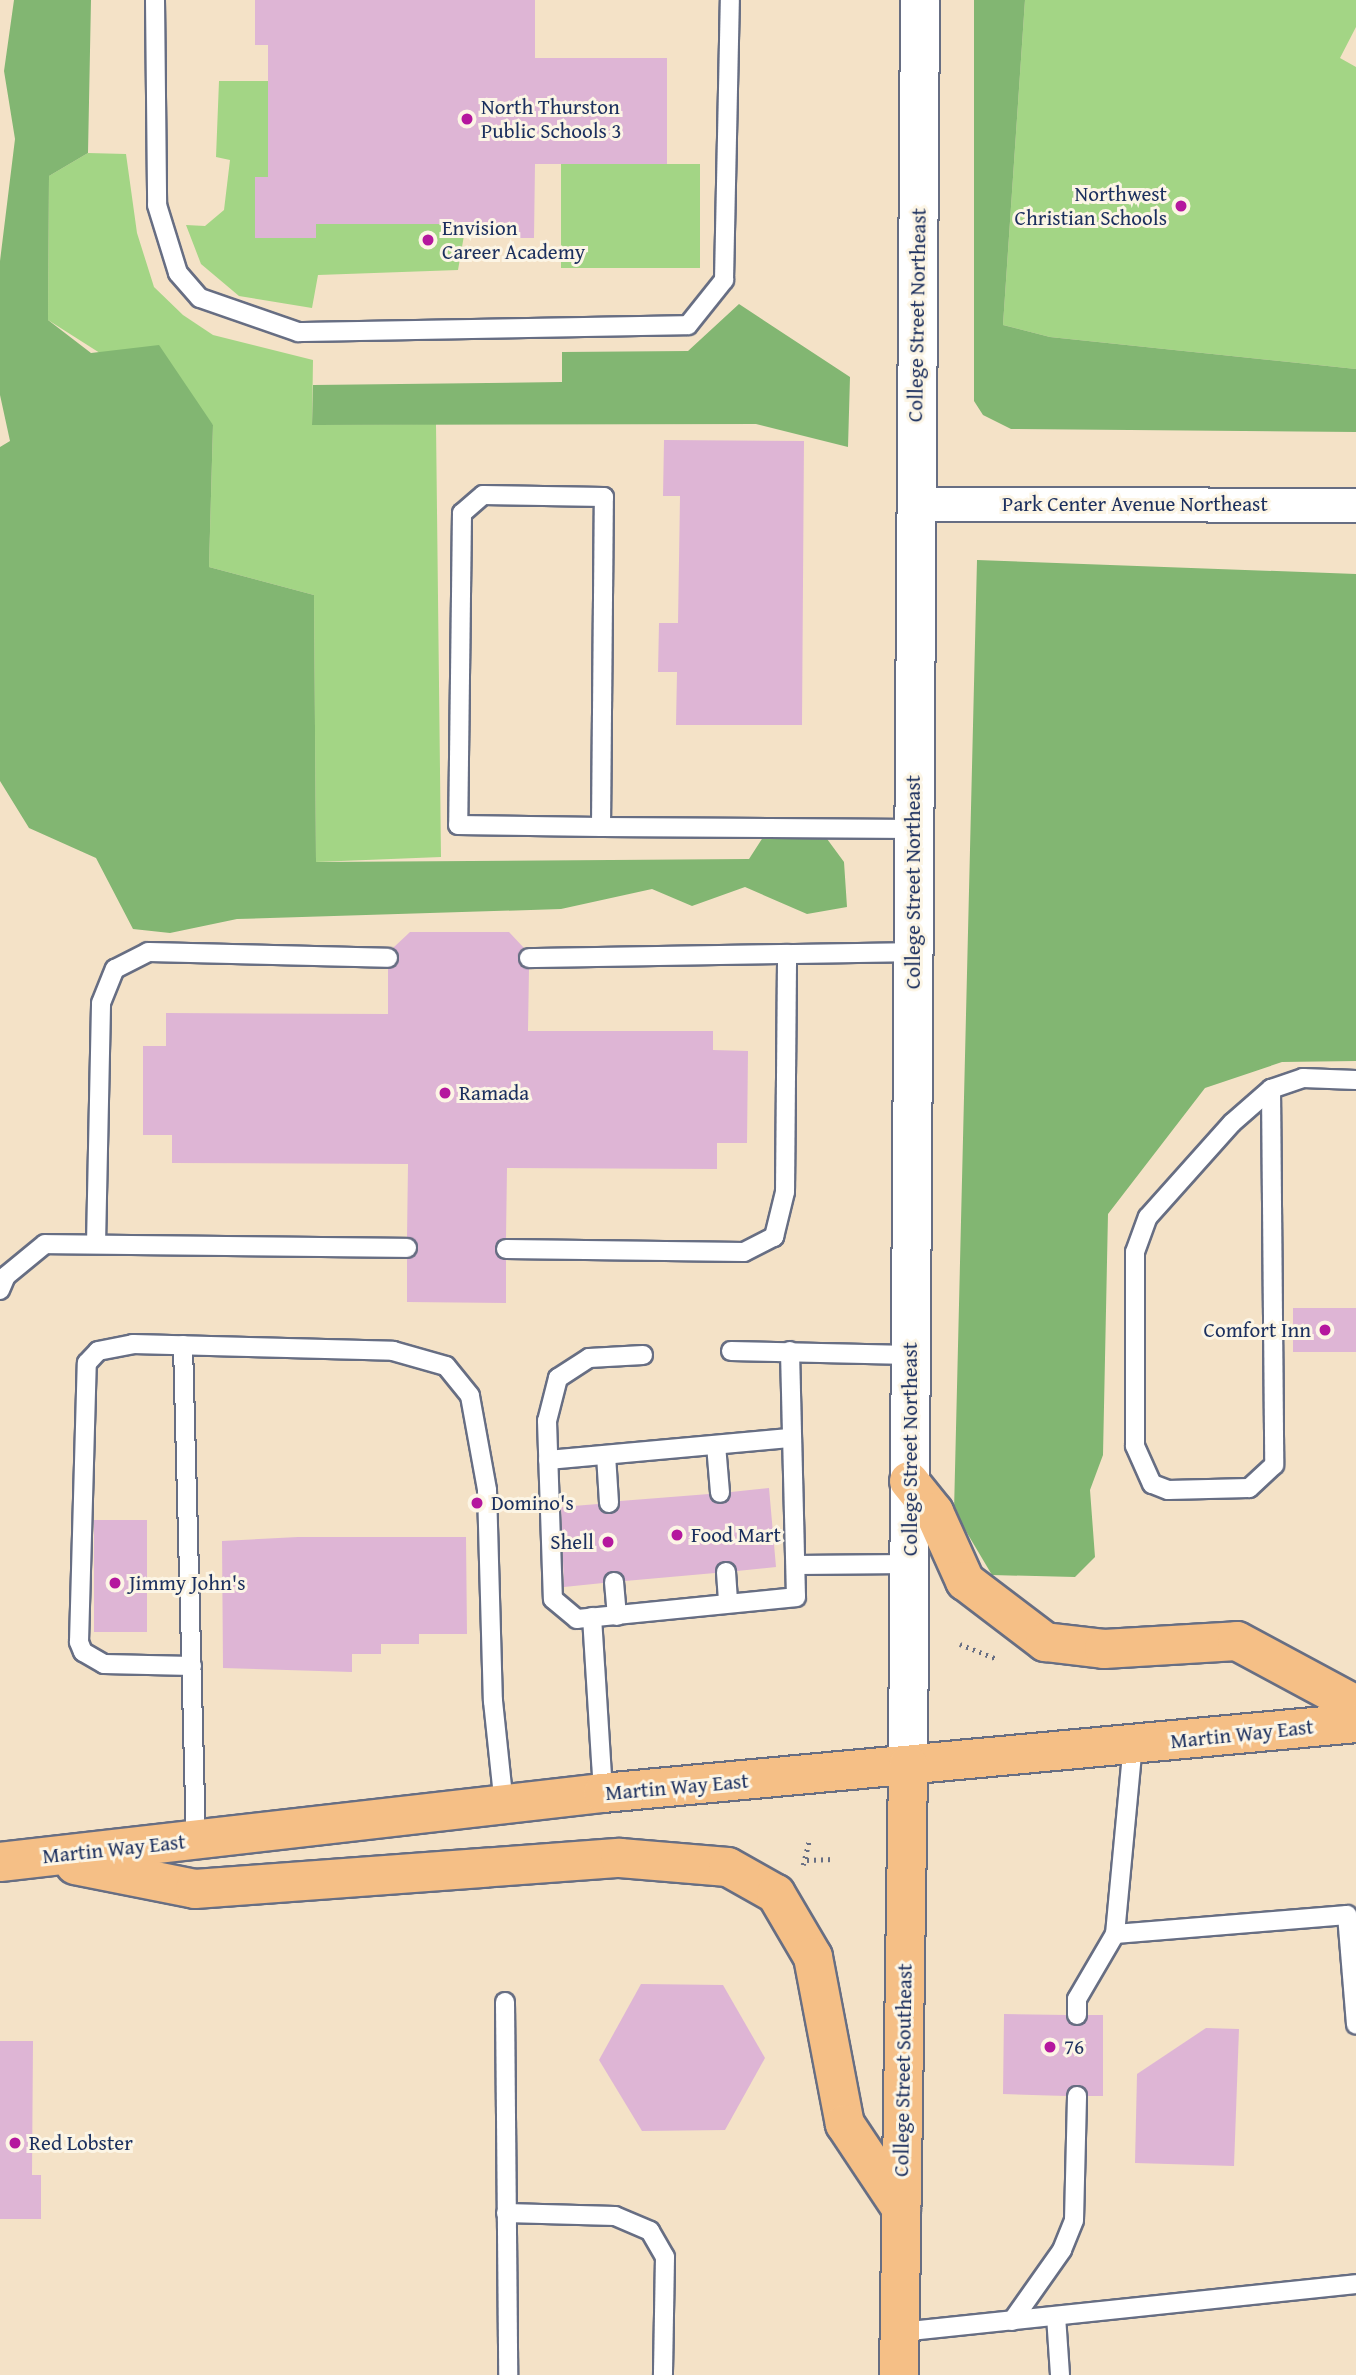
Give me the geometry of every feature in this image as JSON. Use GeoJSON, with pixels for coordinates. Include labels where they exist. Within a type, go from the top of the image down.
{"type":"FeatureCollection","features":[{"type":"Feature","properties":{"kind":"main road"},"geometry":{"type":"LineString","coordinates":[[909,1481],[934,1512],[965,1581],[1045,1642],[1104,1649],[1237,1641],[1356,1705]]}},
{"type":"Feature","properties":{"kind":"main road","name":"Martin Way East"},"geometry":{"type":"LineString","coordinates":[[0,1862],[603,1793],[1356,1723]]}},
{"type":"Feature","properties":{"kind":"main road","name":"College Street Southeast"},"geometry":{"type":"LineString","coordinates":[[899,2375],[908,1765]]}},
{"type":"Feature","properties":{"kind":"main road"},"geometry":{"type":"LineString","coordinates":[[39,1858],[195,1889],[620,1858],[728,1867],[776,1894],[813,1957],[845,2124],[901,2208]]}},
{"type":"Feature","properties":{"kind":"street","name":"College Street Northeast"},"geometry":{"type":"LineString","coordinates":[[908,1765],[920,0]]}},
{"type":"Feature","properties":{"kind":"street","name":"Park Center Avenue Northeast"},"geometry":{"type":"LineString","coordinates":[[915,504],[1356,505]]}},
{"type":"Feature","properties":{"kind":"lane"},"geometry":{"type":"LineString","coordinates":[[155,0],[157,205],[178,273],[200,298],[298,332],[688,325],[724,281],[730,0]]}},
{"type":"Feature","properties":{"kind":"lane"},"geometry":{"type":"LineString","coordinates":[[601,827],[604,497],[483,495],[463,513],[458,825],[601,827],[913,829]]}},
{"type":"Feature","properties":{"kind":"lane"},"geometry":{"type":"LineString","coordinates":[[96,1244],[101,1003],[116,969],[148,952],[388,958]]}},
{"type":"Feature","properties":{"kind":"lane"},"geometry":{"type":"LineString","coordinates":[[529,958],[912,952]]}},
{"type":"Feature","properties":{"kind":"lane"},"geometry":{"type":"LineString","coordinates":[[506,1250],[744,1252],[774,1237],[785,1192],[787,954]]}},
{"type":"Feature","properties":{"kind":"lane"},"geometry":{"type":"LineString","coordinates":[[1271,1089],[1274,1465],[1249,1488],[1168,1490],[1152,1484],[1135,1446],[1135,1252],[1163,1197],[1271,1089],[1303,1078],[1356,1080]]}},
{"type":"Feature","properties":{"kind":"lane"},"geometry":{"type":"LineString","coordinates":[[0,1290],[6,1276],[45,1244],[407,1248]]}},
{"type":"Feature","properties":{"kind":"lane"},"geometry":{"type":"LineString","coordinates":[[191,1666],[104,1664],[83,1652],[79,1642],[87,1363],[112,1346],[183,1345],[393,1351],[446,1366],[461,1378],[470,1396],[492,1532],[493,1701],[504,1806]]}},
{"type":"Feature","properties":{"kind":"lane"},"geometry":{"type":"LineString","coordinates":[[183,1345],[196,1840]]}},
{"type":"Feature","properties":{"kind":"lane"},"geometry":{"type":"LineString","coordinates":[[730,1351],[910,1355]]}},
{"type":"Feature","properties":{"kind":"lane"},"geometry":{"type":"LineString","coordinates":[[643,1355],[589,1358],[558,1378],[547,1420],[553,1599],[578,1619],[796,1597],[790,1351]]}},
{"type":"Feature","properties":{"kind":"lane"},"geometry":{"type":"LineString","coordinates":[[548,1460],[792,1438]]}},
{"type":"Feature","properties":{"kind":"lane"},"geometry":{"type":"LineString","coordinates":[[716,1446],[720,1493]]}},
{"type":"Feature","properties":{"kind":"lane"},"geometry":{"type":"LineString","coordinates":[[606,1455],[609,1503]]}},
{"type":"Feature","properties":{"kind":"lane"},"geometry":{"type":"LineString","coordinates":[[796,1565],[909,1564]]}},
{"type":"Feature","properties":{"kind":"lane"},"geometry":{"type":"LineString","coordinates":[[726,1572],[728,1603]]}},
{"type":"Feature","properties":{"kind":"lane"},"geometry":{"type":"LineString","coordinates":[[614,1582],[617,1616]]}},
{"type":"Feature","properties":{"kind":"lane"},"geometry":{"type":"LineString","coordinates":[[592,1617],[603,1793]]}},
{"type":"Feature","properties":{"kind":"lane"},"geometry":{"type":"LineString","coordinates":[[1077,2015],[1077,1999],[1115,1934],[1133,1745]]}},
{"type":"Feature","properties":{"kind":"lane"},"geometry":{"type":"LineString","coordinates":[[1115,1934],[1347,1915],[1356,2025]]}},
{"type":"Feature","properties":{"kind":"lane"},"geometry":{"type":"LineString","coordinates":[[505,2002],[508,2375]]}},
{"type":"Feature","properties":{"kind":"lane"},"geometry":{"type":"LineString","coordinates":[[1012,2321],[1062,2250],[1074,2220],[1077,2096]]}},
{"type":"Feature","properties":{"kind":"lane"},"geometry":{"type":"LineString","coordinates":[[506,2213],[615,2216],[650,2231],[665,2257],[663,2375]]}},
{"type":"Feature","properties":{"kind":"lane"},"geometry":{"type":"LineString","coordinates":[[900,2332],[1356,2284]]}},
{"type":"Feature","properties":{"kind":"lane"},"geometry":{"type":"LineString","coordinates":[[1056,2316],[1060,2375]]}},
{"type":"Feature","properties":{"kind":"path"},"geometry":{"type":"LineString","coordinates":[[960,1644],[994,1659]]}},
{"type":"Feature","properties":{"kind":"path"},"geometry":{"type":"LineString","coordinates":[[807,1860],[834,1859]]}},
{"type":"Feature","properties":{"kind":"green space"},"geometry":{"type":"Polygon","coordinates":[[[14,0],[91,0],[88,153],[49,176],[48,320],[91,353],[159,345],[213,425],[209,567],[314,595],[316,862],[749,859],[769,828],[819,828],[844,862],[847,907],[807,914],[745,887],[692,906],[652,889],[561,909],[237,919],[170,933],[133,929],[96,858],[29,828],[0,781],[0,447],[10,441],[0,395],[0,261],[15,139],[4,71],[14,0]]]}},
{"type":"Feature","properties":{"kind":"green space"},"geometry":{"type":"Polygon","coordinates":[[[974,0],[1025,0],[1003,325],[1050,337],[1356,369],[1356,432],[1011,429],[983,415],[974,401],[974,0]]]}},
{"type":"Feature","properties":{"kind":"green space","name":"Northwest Christian Schools"},"geometry":{"type":"Polygon","coordinates":[[[1025,0],[1356,0],[1356,27],[1340,58],[1356,67],[1356,369],[1050,337],[1003,325],[1025,0]]]}},
{"type":"Feature","properties":{"kind":"green space"},"geometry":{"type":"Polygon","coordinates":[[[219,81],[268,81],[268,177],[255,238],[316,238],[316,224],[466,224],[458,270],[318,275],[312,308],[239,296],[201,264],[186,225],[205,226],[224,210],[230,160],[216,157],[219,81]]]}},
{"type":"Feature","properties":{"kind":"green space"},"geometry":{"type":"Polygon","coordinates":[[[88,153],[126,154],[137,233],[154,287],[183,315],[213,335],[313,360],[312,425],[436,424],[441,857],[316,862],[314,595],[209,567],[213,425],[48,320],[49,176],[88,153]]]}},
{"type":"Feature","properties":{"kind":"green space"},"geometry":{"type":"Polygon","coordinates":[[[561,164],[700,164],[700,268],[561,268],[561,164]]]}},
{"type":"Feature","properties":{"kind":"green space"},"geometry":{"type":"Polygon","coordinates":[[[739,304],[850,377],[848,447],[756,424],[312,425],[313,385],[562,382],[562,352],[688,351],[739,304]]]}},
{"type":"Feature","properties":{"kind":"green space"},"geometry":{"type":"Polygon","coordinates":[[[977,560],[1356,574],[1356,1061],[1282,1062],[1205,1088],[1108,1214],[1103,1455],[1090,1490],[1095,1557],[1075,1577],[992,1575],[954,1511],[977,560]]]}},
{"type":"Feature","properties":{"kind":"building","name":"North Thurston Public Schools 3"},"geometry":{"type":"Polygon","coordinates":[[[255,0],[535,0],[535,58],[667,58],[667,164],[535,164],[534,238],[474,238],[474,224],[316,224],[316,238],[255,238],[255,177],[268,177],[268,45],[255,45],[255,0]]]}},
{"type":"Feature","properties":{"kind":"building"},"geometry":{"type":"Polygon","coordinates":[[[664,440],[804,441],[802,725],[676,725],[677,672],[658,672],[659,623],[678,623],[680,496],[663,496],[664,440]]]}},
{"type":"Feature","properties":{"kind":"building","name":"Ramada"},"geometry":{"type":"Polygon","coordinates":[[[410,932],[509,932],[524,948],[519,963],[529,969],[528,1031],[713,1031],[713,1050],[748,1051],[747,1143],[717,1143],[717,1169],[507,1168],[506,1238],[495,1250],[506,1260],[506,1303],[407,1302],[407,1259],[418,1249],[407,1237],[408,1164],[172,1163],[172,1135],[143,1135],[143,1046],[166,1046],[166,1013],[388,1014],[388,969],[399,959],[393,948],[410,932]]]}},
{"type":"Feature","properties":{"kind":"building"},"geometry":{"type":"Polygon","coordinates":[[[1293,1308],[1356,1308],[1356,1352],[1293,1352],[1293,1308]]]}},
{"type":"Feature","properties":{"kind":"building"},"geometry":{"type":"Polygon","coordinates":[[[769,1488],[776,1567],[737,1571],[725,1561],[715,1573],[625,1581],[612,1571],[603,1583],[564,1587],[561,1507],[598,1504],[610,1514],[620,1501],[709,1494],[722,1504],[731,1492],[769,1488]]]}},
{"type":"Feature","properties":{"kind":"building"},"geometry":{"type":"Polygon","coordinates":[[[94,1520],[147,1520],[147,1632],[94,1632],[94,1520]]]}},
{"type":"Feature","properties":{"kind":"building"},"geometry":{"type":"Polygon","coordinates":[[[298,1537],[466,1537],[467,1634],[419,1634],[419,1644],[381,1644],[381,1654],[352,1654],[352,1672],[223,1668],[222,1541],[298,1537]]]}},
{"type":"Feature","properties":{"kind":"building"},"geometry":{"type":"Polygon","coordinates":[[[641,1984],[723,1985],[765,2058],[725,2130],[642,2131],[599,2060],[641,1984]]]}},
{"type":"Feature","properties":{"kind":"building"},"geometry":{"type":"Polygon","coordinates":[[[1004,2014],[1066,2015],[1076,2026],[1088,2015],[1103,2015],[1103,2096],[1088,2096],[1077,2085],[1066,2096],[1003,2094],[1004,2014]]]}},
{"type":"Feature","properties":{"kind":"building"},"geometry":{"type":"Polygon","coordinates":[[[1206,2028],[1239,2029],[1234,2166],[1135,2163],[1137,2074],[1206,2028]]]}},
{"type":"Feature","properties":{"kind":"building","name":"Red Lobster"},"geometry":{"type":"Polygon","coordinates":[[[0,2041],[33,2041],[32,2175],[41,2175],[41,2219],[0,2219],[0,2041]]]}},
{"type":"Feature","properties":{"kind":"place","name":"North Thurston Public Schools 3"},"geometry":{"type":"Point","coordinates":[467,119]}},
{"type":"Feature","properties":{"kind":"place","name":"Northwest Christian Schools"},"geometry":{"type":"Point","coordinates":[1181,206]}},
{"type":"Feature","properties":{"kind":"place","name":"Envision Career Academy"},"geometry":{"type":"Point","coordinates":[428,240]}},
{"type":"Feature","properties":{"kind":"place","name":"Ramada"},"geometry":{"type":"Point","coordinates":[445,1093]}},
{"type":"Feature","properties":{"kind":"place","name":"Comfort Inn"},"geometry":{"type":"Point","coordinates":[1325,1330]}},
{"type":"Feature","properties":{"kind":"place","name":"Domino's"},"geometry":{"type":"Point","coordinates":[477,1503]}},
{"type":"Feature","properties":{"kind":"place","name":"Food Mart"},"geometry":{"type":"Point","coordinates":[677,1535]}},
{"type":"Feature","properties":{"kind":"place","name":"Shell"},"geometry":{"type":"Point","coordinates":[608,1542]}},
{"type":"Feature","properties":{"kind":"place","name":"Jimmy John's"},"geometry":{"type":"Point","coordinates":[115,1583]}},
{"type":"Feature","properties":{"kind":"place","name":"76"},"geometry":{"type":"Point","coordinates":[1050,2047]}},
{"type":"Feature","properties":{"kind":"place","name":"Red Lobster"},"geometry":{"type":"Point","coordinates":[15,2143]}}]}
